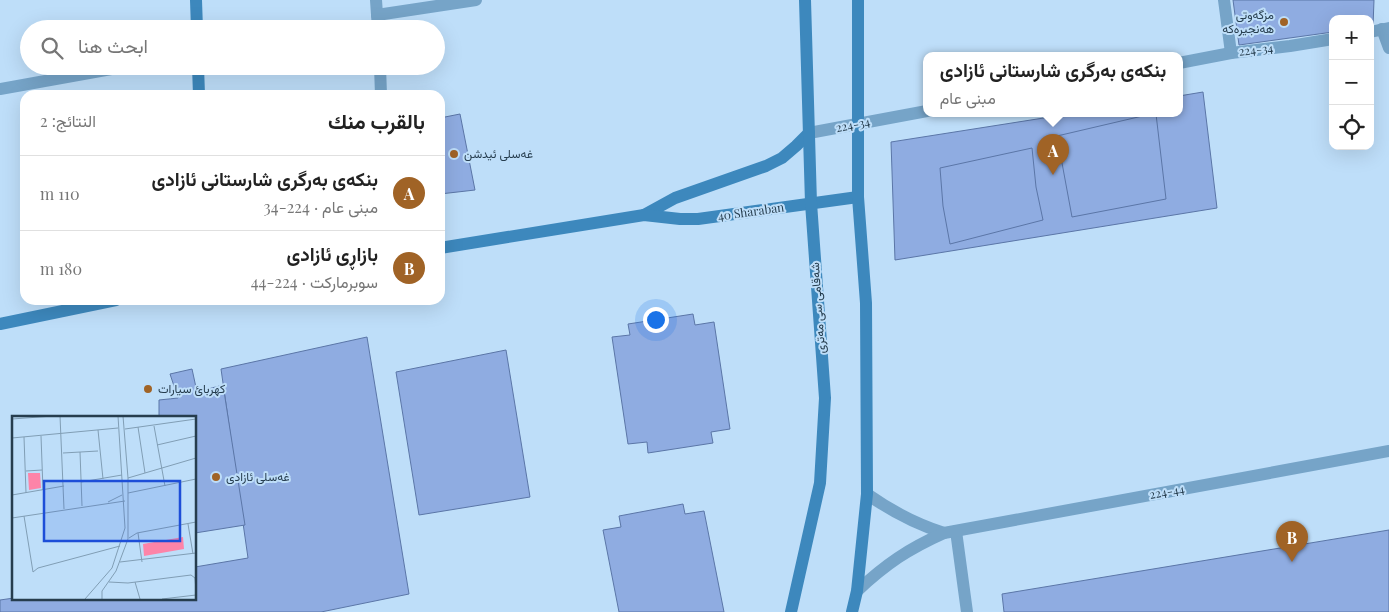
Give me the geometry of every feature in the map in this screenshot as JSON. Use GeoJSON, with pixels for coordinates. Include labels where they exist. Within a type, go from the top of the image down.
{"type":"FeatureCollection","features":[{"type":"Feature","properties":{"kind":"main road"},"geometry":{"type":"LineString","coordinates":[[196,0],[197,20]]}},
{"type":"Feature","properties":{"kind":"main road","name":"شەقامی سی مەتری"},"geometry":{"type":"LineString","coordinates":[[792,612],[820,483],[825,398],[811,203],[805,0]]}},
{"type":"Feature","properties":{"kind":"main road"},"geometry":{"type":"LineString","coordinates":[[852,612],[857,591],[867,494],[866,302],[858,197],[858,0]]}},
{"type":"Feature","properties":{"kind":"main road"},"geometry":{"type":"LineString","coordinates":[[198,75],[199,90]]}},
{"type":"Feature","properties":{"kind":"main road","name":"40 Sharaban"},"geometry":{"type":"LineString","coordinates":[[644,215],[675,198],[766,166],[782,158],[808,133]]}},
{"type":"Feature","properties":{"kind":"main road","name":"40 Sharaban"},"geometry":{"type":"LineString","coordinates":[[445,247],[644,215],[698,219],[858,197]]}},
{"type":"Feature","properties":{"kind":"main road"},"geometry":{"type":"LineString","coordinates":[[0,324],[92,305]]}},
{"type":"Feature","properties":{"kind":"street"},"geometry":{"type":"LineString","coordinates":[[376,0],[377,20]]}},
{"type":"Feature","properties":{"kind":"street"},"geometry":{"type":"LineString","coordinates":[[377,15],[476,0]]}},
{"type":"Feature","properties":{"kind":"street"},"geometry":{"type":"LineString","coordinates":[[1224,0],[1231,53]]}},
{"type":"Feature","properties":{"kind":"street"},"geometry":{"type":"LineString","coordinates":[[1380,30],[1389,48]]}},
{"type":"Feature","properties":{"kind":"street","name":"224-34"},"geometry":{"type":"LineString","coordinates":[[1183,62],[1329,39]]}},
{"type":"Feature","properties":{"kind":"street"},"geometry":{"type":"LineString","coordinates":[[0,89],[78,75]]}},
{"type":"Feature","properties":{"kind":"street"},"geometry":{"type":"LineString","coordinates":[[380,75],[381,90]]}},
{"type":"Feature","properties":{"kind":"street","name":"224-34"},"geometry":{"type":"LineString","coordinates":[[808,133],[923,112]]}},
{"type":"Feature","properties":{"kind":"street","name":"224-44"},"geometry":{"type":"LineString","coordinates":[[857,591],[898,557],[920,544],[950,532],[1389,451]]}},
{"type":"Feature","properties":{"kind":"street"},"geometry":{"type":"LineString","coordinates":[[867,494],[885,507],[904,517],[924,526],[950,532],[967,612]]}},
{"type":"Feature","properties":{"kind":"building","name":"مزگەوتی ھەنجیرەکە"},"geometry":{"type":"Polygon","coordinates":[[[1233,0],[1374,0],[1373,15],[1329,15],[1329,33],[1239,45],[1233,0]]]}},
{"type":"Feature","properties":{"kind":"building"},"geometry":{"type":"Polygon","coordinates":[[[1203,92],[1217,208],[895,260],[891,142],[1050,117],[1183,117],[1183,95],[1203,92]]]}},
{"type":"Feature","properties":{"kind":"building","name":"غەسلی ئیدشن"},"geometry":{"type":"Polygon","coordinates":[[[460,114],[475,190],[445,193],[445,117],[460,114]]]}},
{"type":"Feature","properties":{"kind":"building"},"geometry":{"type":"Polygon","coordinates":[[[1138,117],[1156,117],[1166,199],[1072,217],[1057,136],[1138,117]]]}},
{"type":"Feature","properties":{"kind":"building"},"geometry":{"type":"Polygon","coordinates":[[[1032,148],[1036,187],[1043,220],[950,244],[943,206],[940,168],[1032,148]]]}},
{"type":"Feature","properties":{"kind":"building"},"geometry":{"type":"Polygon","coordinates":[[[693,314],[695,325],[714,322],[730,429],[711,432],[713,443],[648,453],[647,442],[628,444],[612,337],[630,335],[628,324],[693,314]]]}},
{"type":"Feature","properties":{"kind":"building"},"geometry":{"type":"Polygon","coordinates":[[[367,337],[409,594],[321,612],[0,612],[0,600],[12,598],[12,600],[196,600],[196,567],[248,558],[221,369],[367,337]]]}},
{"type":"Feature","properties":{"kind":"building"},"geometry":{"type":"Polygon","coordinates":[[[506,350],[530,497],[419,515],[396,372],[506,350]]]}},
{"type":"Feature","properties":{"kind":"building","name":"غەسلی ئازادی"},"geometry":{"type":"Polygon","coordinates":[[[192,369],[197,392],[223,385],[245,525],[196,533],[196,416],[159,416],[159,400],[178,398],[170,374],[192,369]]]}},
{"type":"Feature","properties":{"kind":"building"},"geometry":{"type":"Polygon","coordinates":[[[683,504],[685,514],[704,511],[724,612],[619,612],[603,530],[621,527],[619,516],[683,504]]]}},
{"type":"Feature","properties":{"kind":"building"},"geometry":{"type":"Polygon","coordinates":[[[1389,530],[1389,612],[1004,612],[1002,594],[1389,530]]]}},
{"type":"Feature","properties":{"kind":"place","name":"مزگەوتی ھەنجیرەکە"},"geometry":{"type":"Point","coordinates":[1284,22]}},
{"type":"Feature","properties":{"kind":"place","name":"غەسلی ئیدشن"},"geometry":{"type":"Point","coordinates":[454,154]}},
{"type":"Feature","properties":{"kind":"place","name":"بنکەی بەرگری شارستانی ئازادی"},"geometry":{"type":"Point","coordinates":[1053,175]}},
{"type":"Feature","properties":{"kind":"place","name":"کهربائ سیارات"},"geometry":{"type":"Point","coordinates":[148,389]}},
{"type":"Feature","properties":{"kind":"place","name":"غەسلی ئازادی"},"geometry":{"type":"Point","coordinates":[216,477]}},
{"type":"Feature","properties":{"kind":"place","name":"بازاڕی ئازادی"},"geometry":{"type":"Point","coordinates":[1292,562]}}]}
